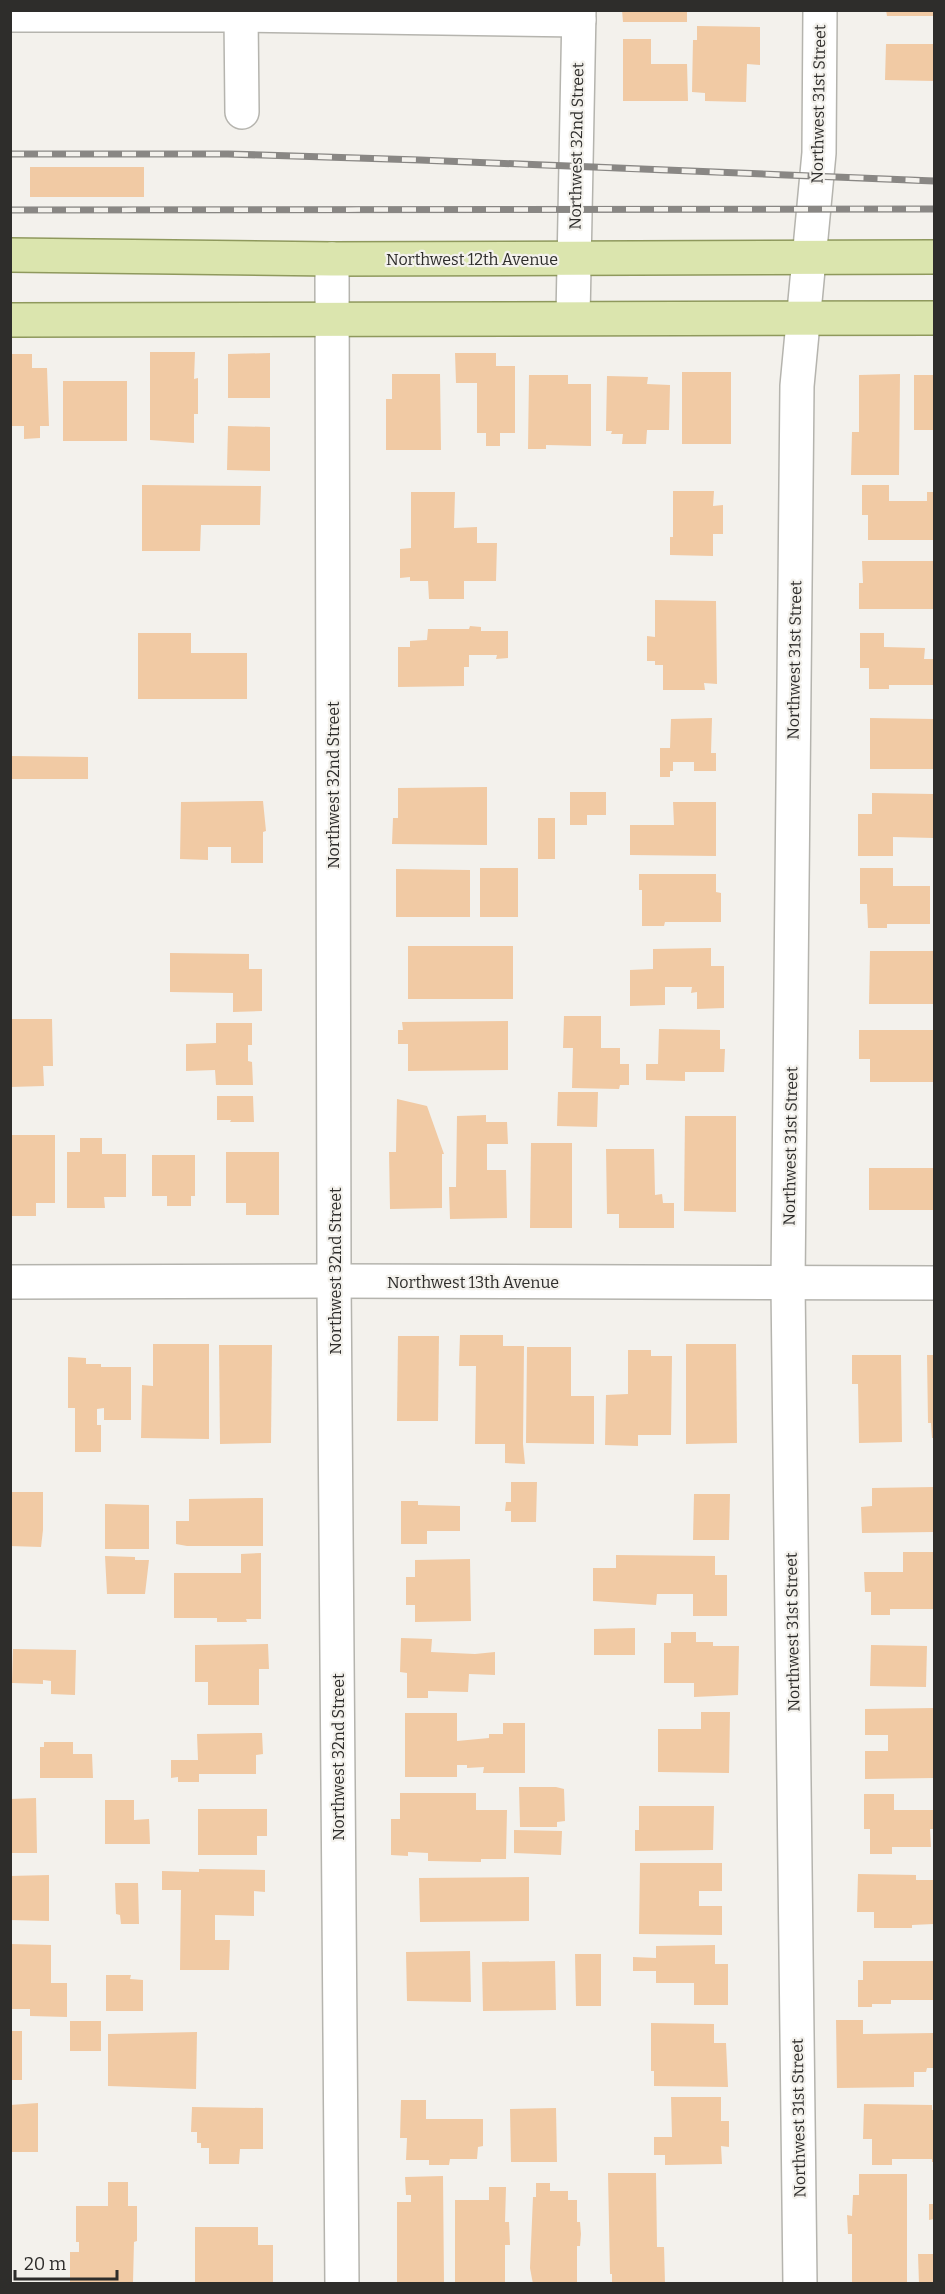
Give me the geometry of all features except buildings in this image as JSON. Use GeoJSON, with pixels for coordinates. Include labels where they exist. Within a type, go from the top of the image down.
{"type":"FeatureCollection","features":[{"type":"Feature","properties":{"kind":"main road","name":"Northwest 12th Avenue"},"geometry":{"type":"LineString","coordinates":[[10,255],[332,259],[934,257]]}},
{"type":"Feature","properties":{"kind":"main road"},"geometry":{"type":"LineString","coordinates":[[10,320],[934,318]]}},
{"type":"Feature","properties":{"kind":"street","name":"Northwest 31st Street"},"geometry":{"type":"LineString","coordinates":[[800,2283],[788,1284],[797,386],[819,153],[820,10]]}},
{"type":"Feature","properties":{"kind":"street"},"geometry":{"type":"LineString","coordinates":[[10,15],[579,15]]}},
{"type":"Feature","properties":{"kind":"street"},"geometry":{"type":"LineString","coordinates":[[241,15],[242,112]]}},
{"type":"Feature","properties":{"kind":"street","name":"Northwest 32nd Street"},"geometry":{"type":"LineString","coordinates":[[573,317],[579,15]]}},
{"type":"Feature","properties":{"kind":"street","name":"Northwest 32nd Street"},"geometry":{"type":"LineString","coordinates":[[332,259],[334,1281],[342,2283]]}},
{"type":"Feature","properties":{"kind":"street","name":"Northwest 13th Avenue"},"geometry":{"type":"LineString","coordinates":[[10,1282],[934,1283]]}},
{"type":"Feature","properties":{"kind":"railway"},"geometry":{"type":"LineString","coordinates":[[10,154],[228,154],[934,181]]}},
{"type":"Feature","properties":{"kind":"railway"},"geometry":{"type":"LineString","coordinates":[[10,210],[934,209]]}}]}
